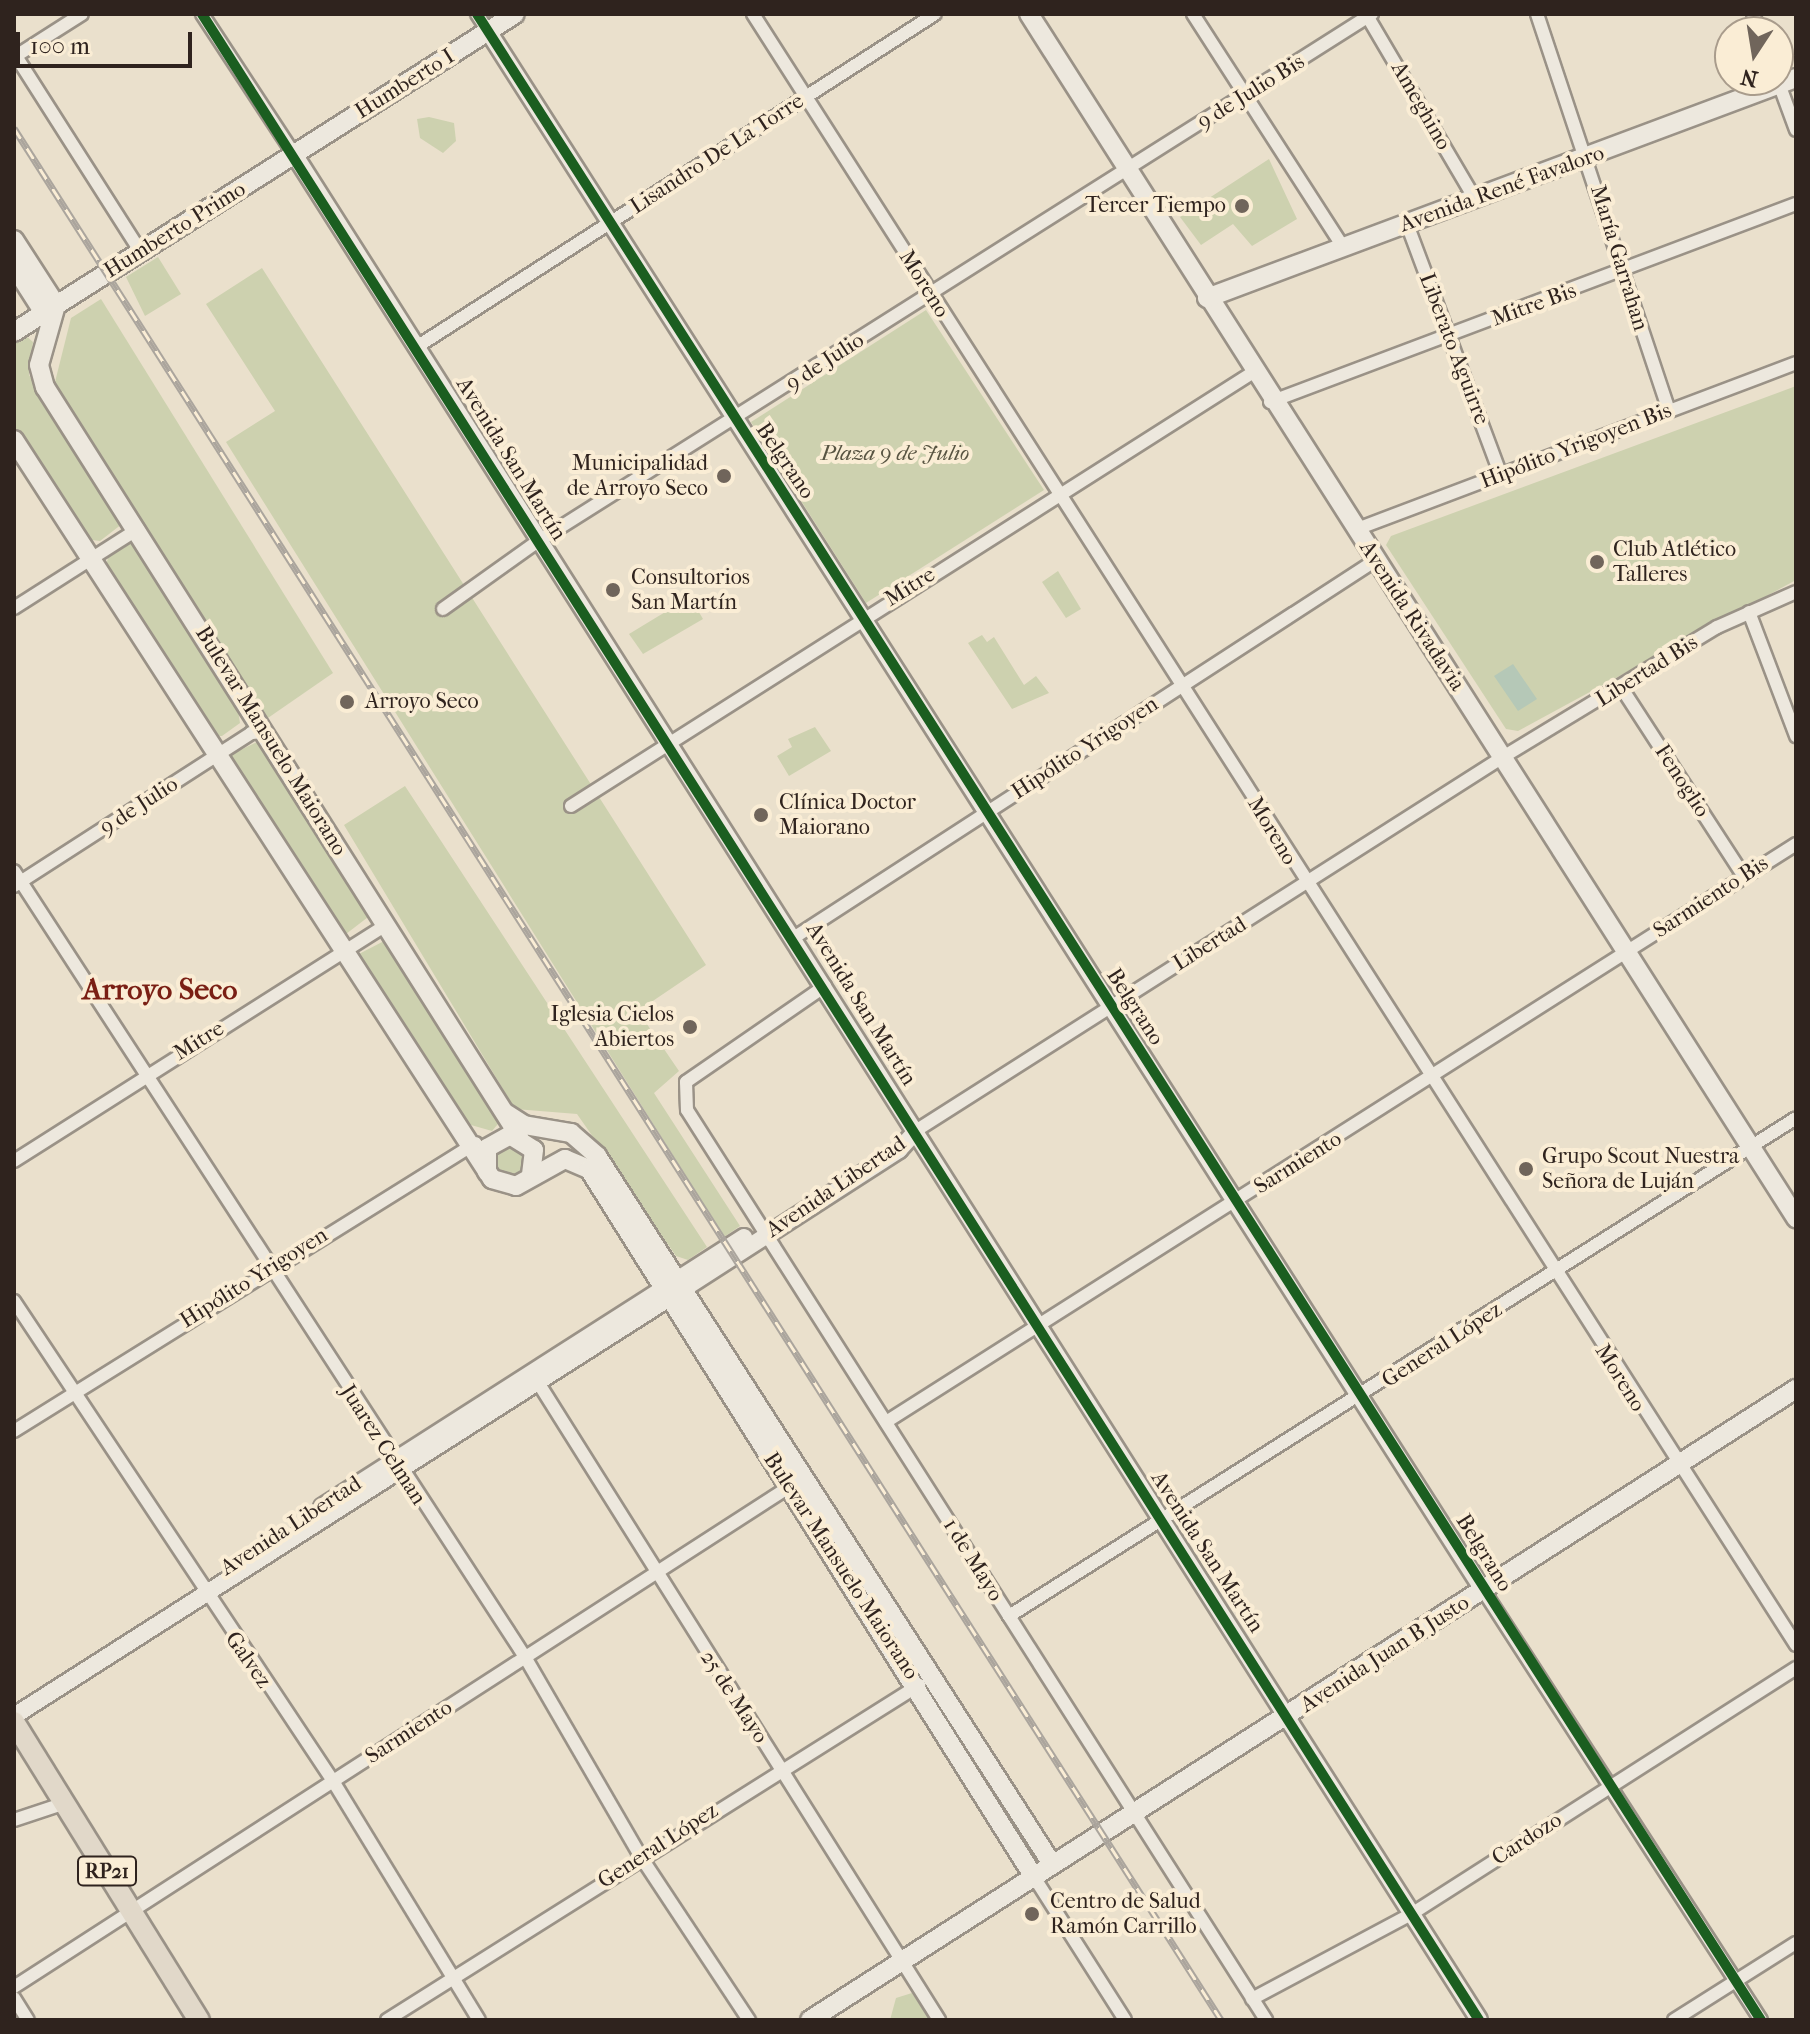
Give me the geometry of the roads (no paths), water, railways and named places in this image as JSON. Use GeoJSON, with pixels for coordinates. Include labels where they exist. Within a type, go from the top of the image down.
{"type":"FeatureCollection","features":[{"type":"Feature","properties":{"kind":"main road","name":"Humberto I"},"geometry":{"type":"LineString","coordinates":[[294,154],[515,14]]}},
{"type":"Feature","properties":{"kind":"main road","name":"Avenida Rivadavia"},"geometry":{"type":"LineString","coordinates":[[1029,14],[1129,169],[1270,402],[1357,529],[1796,1218]]}},
{"type":"Feature","properties":{"kind":"main road","name":"Avenida René Favaloro"},"geometry":{"type":"LineString","coordinates":[[1207,298],[1746,96]]}},
{"type":"Feature","properties":{"kind":"main road","name":"Humberto Primo"},"geometry":{"type":"LineString","coordinates":[[36,318],[294,154]]}},
{"type":"Feature","properties":{"kind":"main road"},"geometry":{"type":"LineString","coordinates":[[14,240],[44,342]]}},
{"type":"Feature","properties":{"kind":"main road"},"geometry":{"type":"LineString","coordinates":[[14,266],[36,318]]}},
{"type":"Feature","properties":{"kind":"main road","name":"Bulevar Mansuelo Maiorano"},"geometry":{"type":"LineString","coordinates":[[36,318],[44,342],[45,387],[536,1159],[531,1176]]}},
{"type":"Feature","properties":{"kind":"main road"},"geometry":{"type":"LineString","coordinates":[[14,440],[466,1145],[487,1172],[507,1186],[553,1165]]}},
{"type":"Feature","properties":{"kind":"main road"},"geometry":{"type":"LineString","coordinates":[[507,1114],[581,1139]]}},
{"type":"Feature","properties":{"kind":"main road"},"geometry":{"type":"LineString","coordinates":[[487,1172],[484,1156],[499,1137],[520,1137],[548,1129]]}},
{"type":"Feature","properties":{"kind":"main road","name":"Bulevar Mansuelo Maiorano"},"geometry":{"type":"LineString","coordinates":[[581,1139],[925,1681],[1052,1864]]}},
{"type":"Feature","properties":{"kind":"main road","name":"Bulevar Mansuelo Maiorano"},"geometry":{"type":"LineString","coordinates":[[553,1165],[565,1159],[589,1169],[674,1288]]}},
{"type":"Feature","properties":{"kind":"main road","name":"Avenida Juan B Justo"},"geometry":{"type":"LineString","coordinates":[[810,2020],[897,1961],[1034,1877],[1133,1811],[1290,1716],[1796,1389]]}},
{"type":"Feature","properties":{"kind":"main road","name":"Bulevar Mansuelo Maiorano"},"geometry":{"type":"LineString","coordinates":[[925,1681],[1034,1877]]}},
{"type":"Feature","properties":{"kind":"main road","name":"RP21"},"geometry":{"type":"LineString","coordinates":[[14,1722],[199,2020]]}},
{"type":"Feature","properties":{"kind":"street"},"geometry":{"type":"LineString","coordinates":[[82,14],[15,55],[141,252]]}},
{"type":"Feature","properties":{"kind":"street","name":"Avenida San Martín"},"geometry":{"type":"LineString","coordinates":[[202,14],[418,346],[537,542],[795,937],[1038,1327],[1290,1716],[1479,2020]]}},
{"type":"Feature","properties":{"kind":"street","name":"Belgrano"},"geometry":{"type":"LineString","coordinates":[[477,14],[734,420],[864,616],[1483,1590],[1761,2020]]}},
{"type":"Feature","properties":{"kind":"street","name":"Moreno"},"geometry":{"type":"LineString","coordinates":[[753,14],[1058,495],[1184,685],[1305,883],[1676,1468],[1796,1645]]}},
{"type":"Feature","properties":{"kind":"street","name":"Lisandro De La Torre"},"geometry":{"type":"LineString","coordinates":[[418,346],[935,14]]}},
{"type":"Feature","properties":{"kind":"street"},"geometry":{"type":"LineString","coordinates":[[1193,14],[1344,248]]}},
{"type":"Feature","properties":{"kind":"street","name":"María Garrahan"},"geometry":{"type":"LineString","coordinates":[[1537,14],[1589,157],[1621,273],[1669,411]]}},
{"type":"Feature","properties":{"kind":"street","name":"9 de Julio Bis"},"geometry":{"type":"LineString","coordinates":[[1129,169],[1369,15]]}},
{"type":"Feature","properties":{"kind":"street","name":"Ameghino"},"geometry":{"type":"LineString","coordinates":[[1369,15],[1475,199]]}},
{"type":"Feature","properties":{"kind":"street"},"geometry":{"type":"LineString","coordinates":[[1788,96],[1796,130]]}},
{"type":"Feature","properties":{"kind":"street","name":"9 de Julio"},"geometry":{"type":"LineString","coordinates":[[443,609],[537,542],[1129,169]]}},
{"type":"Feature","properties":{"kind":"street","name":"Mitre Bis"},"geometry":{"type":"LineString","coordinates":[[1270,402],[1621,273],[1796,204]]}},
{"type":"Feature","properties":{"kind":"street","name":"Liberato Aguirre"},"geometry":{"type":"LineString","coordinates":[[1407,224],[1501,475]]}},
{"type":"Feature","properties":{"kind":"street","name":"Hipólito Yrigoyen Bis"},"geometry":{"type":"LineString","coordinates":[[1357,529],[1796,363]]}},
{"type":"Feature","properties":{"kind":"street","name":"Mitre"},"geometry":{"type":"LineString","coordinates":[[571,806],[667,741],[1252,373]]}},
{"type":"Feature","properties":{"kind":"street"},"geometry":{"type":"LineString","coordinates":[[14,608],[138,529]]}},
{"type":"Feature","properties":{"kind":"street","name":"Hipólito Yrigoyen"},"geometry":{"type":"LineString","coordinates":[[795,937],[1376,560]]}},
{"type":"Feature","properties":{"kind":"street","name":"Libertad Bis"},"geometry":{"type":"LineString","coordinates":[[1503,757],[1749,612],[1796,592]]}},
{"type":"Feature","properties":{"kind":"street"},"geometry":{"type":"LineString","coordinates":[[1749,612],[1796,736]]}},
{"type":"Feature","properties":{"kind":"street","name":"Fenoglio"},"geometry":{"type":"LineString","coordinates":[[1621,687],[1743,875]]}},
{"type":"Feature","properties":{"kind":"street","name":"9 de Julio"},"geometry":{"type":"LineString","coordinates":[[16,880],[251,733],[266,732]]}},
{"type":"Feature","properties":{"kind":"street","name":"Libertad"},"geometry":{"type":"LineString","coordinates":[[917,1130],[1503,757]]}},
{"type":"Feature","properties":{"kind":"street","name":"Sarmiento Bis"},"geometry":{"type":"LineString","coordinates":[[1627,952],[1743,875],[1796,844]]}},
{"type":"Feature","properties":{"kind":"street","name":"Juarez Celman"},"geometry":{"type":"LineString","coordinates":[[16,880],[146,1075],[395,1466],[525,1657],[641,1857],[749,2020]]}},
{"type":"Feature","properties":{"kind":"street","name":"Mitre"},"geometry":{"type":"LineString","coordinates":[[14,1161],[386,925]]}},
{"type":"Feature","properties":{"kind":"street","name":"Sarmiento"},"geometry":{"type":"LineString","coordinates":[[886,1422],[1430,1081],[1627,952]]}},
{"type":"Feature","properties":{"kind":"street","name":"1 de Mayo"},"geometry":{"type":"LineString","coordinates":[[825,986],[686,1082],[683,1098],[1266,2020]]}},
{"type":"Feature","properties":{"kind":"street","name":"General López"},"geometry":{"type":"LineString","coordinates":[[1009,1616],[1362,1397],[1796,1118]]}},
{"type":"Feature","properties":{"kind":"street","name":"Avenida Libertad"},"geometry":{"type":"LineString","coordinates":[[14,1716],[200,1591],[917,1130]]}},
{"type":"Feature","properties":{"kind":"street","name":"Hipólito Yrigoyen"},"geometry":{"type":"LineString","coordinates":[[14,1431],[466,1145],[499,1137]]}},
{"type":"Feature","properties":{"kind":"street"},"geometry":{"type":"LineString","coordinates":[[553,1165],[581,1139]]}},
{"type":"Feature","properties":{"kind":"street","name":"Galvez"},"geometry":{"type":"LineString","coordinates":[[14,1301],[200,1591],[333,1781],[479,2020]]}},
{"type":"Feature","properties":{"kind":"street","name":"25 de Mayo"},"geometry":{"type":"LineString","coordinates":[[534,1377],[653,1574],[780,1767],[897,1961],[939,2020]]}},
{"type":"Feature","properties":{"kind":"street","name":"Sarmiento"},"geometry":{"type":"LineString","coordinates":[[14,1987],[797,1481]]}},
{"type":"Feature","properties":{"kind":"street","name":"Avenida Libertad"},"geometry":{"type":"LineString","coordinates":[[14,1704],[200,1591]]}},
{"type":"Feature","properties":{"kind":"street","name":"Cardozo"},"geometry":{"type":"LineString","coordinates":[[1252,1999],[1413,1913],[1796,1668]]}},
{"type":"Feature","properties":{"kind":"street","name":"General López"},"geometry":{"type":"LineString","coordinates":[[387,2020],[780,1767],[925,1681]]}},
{"type":"Feature","properties":{"kind":"street"},"geometry":{"type":"LineString","coordinates":[[14,1820],[65,1803]]}},
{"type":"Feature","properties":{"kind":"street","name":"Bulevar Mansuelo Maiorano"},"geometry":{"type":"LineString","coordinates":[[1034,1877],[1125,2020]]}},
{"type":"Feature","properties":{"kind":"street"},"geometry":{"type":"LineString","coordinates":[[1674,2020],[1796,1943]]}},
{"type":"Feature","properties":{"kind":"street"},"geometry":{"type":"LineString","coordinates":[[14,1998],[28,2020]]}},
{"type":"Feature","properties":{"kind":"railway"},"geometry":{"type":"LineString","coordinates":[[14,128],[1221,2020]]}},
{"type":"Feature","properties":{"kind":"place","name":"Tercer Tiempo"},"geometry":{"type":"Point","coordinates":[1242,206]}},
{"type":"Feature","properties":{"kind":"place","name":"Municipalidad de Arroyo Seco"},"geometry":{"type":"Point","coordinates":[724,476]}},
{"type":"Feature","properties":{"kind":"place","name":"Club Atlético Talleres"},"geometry":{"type":"Point","coordinates":[1597,562]}},
{"type":"Feature","properties":{"kind":"place","name":"Consultorios San Martín"},"geometry":{"type":"Point","coordinates":[613,590]}},
{"type":"Feature","properties":{"kind":"place","name":"Arroyo Seco"},"geometry":{"type":"Point","coordinates":[347,702]}},
{"type":"Feature","properties":{"kind":"place","name":"Clínica Doctor Maiorano"},"geometry":{"type":"Point","coordinates":[761,815]}},
{"type":"Feature","properties":{"kind":"place","name":"Iglesia Cielos Abiertos"},"geometry":{"type":"Point","coordinates":[690,1027]}},
{"type":"Feature","properties":{"kind":"place","name":"Grupo Scout Nuestra Señora de Luján"},"geometry":{"type":"Point","coordinates":[1526,1169]}},
{"type":"Feature","properties":{"kind":"place","name":"Centro de Salud Ramón Carrillo"},"geometry":{"type":"Point","coordinates":[1032,1914]}},
{"type":"Feature","properties":{"kind":"district","name":"Arroyo Seco"},"geometry":{"type":"Point","coordinates":[160,990]}},
{"type":"Feature","properties":{"kind":"park label","name":"Plaza 9 de Julio"},"geometry":{"type":"Point","coordinates":[895,454]}}]}
